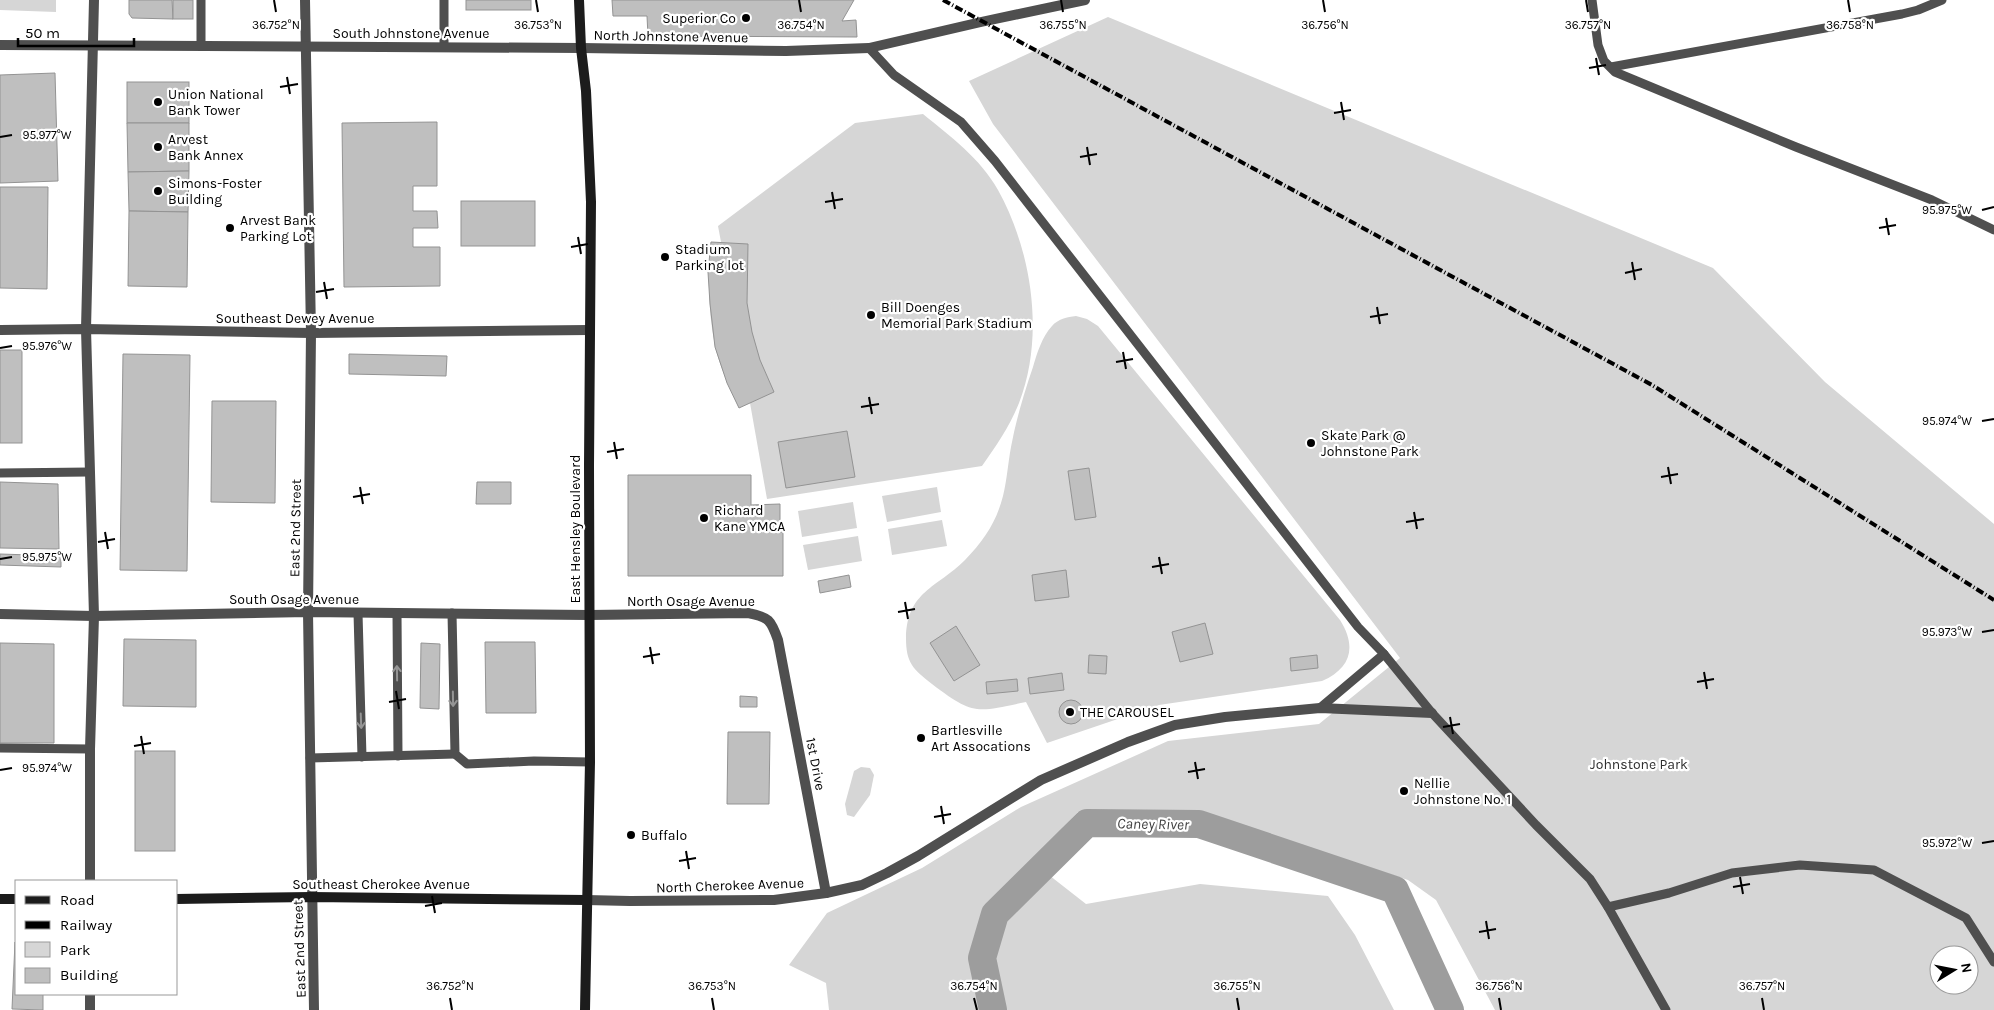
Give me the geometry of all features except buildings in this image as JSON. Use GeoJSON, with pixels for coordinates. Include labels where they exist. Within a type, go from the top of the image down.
{"type":"FeatureCollection","features":[{"type":"Feature","properties":{"kind":"main road","name":"East Hensley Boulevard"},"geometry":{"type":"LineString","coordinates":[[579,0],[581,48],[586,91],[591,202],[589,330],[590,762],[585,1010]]}},
{"type":"Feature","properties":{"kind":"main road","name":"Southeast Cherokee Avenue"},"geometry":{"type":"LineString","coordinates":[[178,899],[311,897],[586,900]]}},
{"type":"Feature","properties":{"kind":"main road"},"geometry":{"type":"LineString","coordinates":[[0,899],[15,899]]}},
{"type":"Feature","properties":{"kind":"street"},"geometry":{"type":"LineString","coordinates":[[90,880],[90,749],[94,616],[86,329],[91,46],[94,0]]}},
{"type":"Feature","properties":{"kind":"street","name":"East 2nd Street"},"geometry":{"type":"LineString","coordinates":[[305,0],[311,333],[308,612],[314,1010]]}},
{"type":"Feature","properties":{"kind":"street","name":"North Johnstone Avenue"},"geometry":{"type":"LineString","coordinates":[[581,48],[786,51],[869,48],[1085,0]]}},
{"type":"Feature","properties":{"kind":"street","name":"South Johnstone Avenue"},"geometry":{"type":"LineString","coordinates":[[0,45],[581,48]]}},
{"type":"Feature","properties":{"kind":"street","name":"Southeast Dewey Avenue"},"geometry":{"type":"LineString","coordinates":[[0,330],[86,329],[311,333],[589,330]]}},
{"type":"Feature","properties":{"kind":"street","name":"South Osage Avenue"},"geometry":{"type":"LineString","coordinates":[[0,614],[94,616],[358,612],[589,615]]}},
{"type":"Feature","properties":{"kind":"street","name":"North Osage Avenue"},"geometry":{"type":"LineString","coordinates":[[589,615],[748,613],[764,616],[772,623],[778,640]]}},
{"type":"Feature","properties":{"kind":"street","name":"1st Drive"},"geometry":{"type":"LineString","coordinates":[[778,640],[826,893]]}},
{"type":"Feature","properties":{"kind":"street","name":"North Cherokee Avenue"},"geometry":{"type":"LineString","coordinates":[[586,900],[774,900],[826,893],[862,885],[887,873],[1042,780],[1128,742],[1175,725],[1225,717],[1320,708],[1432,713]]}},
{"type":"Feature","properties":{"kind":"street"},"geometry":{"type":"LineString","coordinates":[[90,995],[90,1010]]}},
{"type":"Feature","properties":{"kind":"lane"},"geometry":{"type":"LineString","coordinates":[[201,0],[201,46]]}},
{"type":"Feature","properties":{"kind":"lane"},"geometry":{"type":"LineString","coordinates":[[444,0],[444,47]]}},
{"type":"Feature","properties":{"kind":"lane"},"geometry":{"type":"LineString","coordinates":[[1592,0],[1598,45],[1604,61],[1615,72],[1796,147],[1932,200],[1994,230]]}},
{"type":"Feature","properties":{"kind":"lane"},"geometry":{"type":"LineString","coordinates":[[1611,67],[1902,14],[1918,10],[1942,0]]}},
{"type":"Feature","properties":{"kind":"lane"},"geometry":{"type":"LineString","coordinates":[[869,48],[894,75],[961,122],[989,154],[1352,619],[1384,654],[1432,713],[1536,826],[1590,879],[1608,907],[1666,1010]]}},
{"type":"Feature","properties":{"kind":"lane"},"geometry":{"type":"LineString","coordinates":[[0,473],[89,472]]}},
{"type":"Feature","properties":{"kind":"lane"},"geometry":{"type":"LineString","coordinates":[[358,612],[362,757]]}},
{"type":"Feature","properties":{"kind":"lane"},"geometry":{"type":"LineString","coordinates":[[397,613],[398,756]]}},
{"type":"Feature","properties":{"kind":"lane"},"geometry":{"type":"LineString","coordinates":[[452,613],[455,754]]}},
{"type":"Feature","properties":{"kind":"lane"},"geometry":{"type":"LineString","coordinates":[[1320,708],[1384,654]]}},
{"type":"Feature","properties":{"kind":"lane"},"geometry":{"type":"LineString","coordinates":[[0,748],[90,749]]}},
{"type":"Feature","properties":{"kind":"lane"},"geometry":{"type":"LineString","coordinates":[[310,758],[455,754],[467,764],[534,761],[590,762]]}},
{"type":"Feature","properties":{"kind":"lane"},"geometry":{"type":"LineString","coordinates":[[1608,907],[1669,893],[1732,874],[1800,866],[1874,870],[1966,918],[1994,962]]}},
{"type":"Feature","properties":{"kind":"green space"},"geometry":{"type":"Polygon","coordinates":[[[0,0],[56,0],[56,12],[0,10],[0,0]]]}},
{"type":"Feature","properties":{"kind":"green space","name":"Johnstone Park"},"geometry":{"type":"Polygon","coordinates":[[[1108,17],[1713,268],[1825,382],[1994,524],[1994,1010],[1495,1010],[1436,900],[1408,880],[1193,810],[1078,812],[1031,861],[1086,904],[1200,884],[1328,896],[1355,935],[1394,1010],[829,1010],[826,983],[789,965],[827,913],[922,868],[1021,807],[1168,741],[1319,724],[1400,658],[993,124],[969,81],[1108,17]]]}},
{"type":"Feature","properties":{"kind":"green space","name":"Bill Doenges Memorial Park Stadium"},"geometry":{"type":"Polygon","coordinates":[[[923,114],[964,148],[991,178],[1010,214],[1019,240],[1031,294],[1033,322],[1027,377],[1019,403],[1007,428],[982,466],[767,499],[750,403],[739,408],[722,370],[715,346],[709,294],[711,242],[721,242],[718,226],[855,123],[923,114]]]}},
{"type":"Feature","properties":{"kind":"green space"},"geometry":{"type":"Polygon","coordinates":[[[1076,316],[1087,319],[1098,326],[1340,620],[1348,639],[1348,656],[1345,663],[1332,676],[1322,681],[1159,705],[1047,743],[1026,702],[996,708],[976,709],[957,702],[932,684],[912,665],[907,654],[906,638],[912,610],[925,592],[965,560],[984,538],[993,523],[1006,484],[1011,447],[1018,417],[1040,345],[1048,330],[1054,324],[1063,319],[1076,316]]]}},
{"type":"Feature","properties":{"kind":"green space"},"geometry":{"type":"Polygon","coordinates":[[[937,487],[941,512],[887,522],[882,496],[937,487]]]}},
{"type":"Feature","properties":{"kind":"green space"},"geometry":{"type":"Polygon","coordinates":[[[853,502],[857,528],[802,537],[798,511],[853,502]]]}},
{"type":"Feature","properties":{"kind":"green space"},"geometry":{"type":"Polygon","coordinates":[[[942,520],[947,546],[892,555],[888,529],[942,520]]]}},
{"type":"Feature","properties":{"kind":"green space"},"geometry":{"type":"Polygon","coordinates":[[[858,536],[862,561],[808,570],[803,545],[858,536]]]}},
{"type":"Feature","properties":{"kind":"green space"},"geometry":{"type":"Polygon","coordinates":[[[861,767],[870,768],[874,775],[870,795],[854,817],[847,815],[845,804],[854,771],[861,767]]]}},
{"type":"Feature","properties":{"kind":"waterway","name":"Caney River"},"geometry":{"type":"LineString","coordinates":[[993,1010],[982,958],[995,914],[1087,823],[1199,824],[1395,890],[1450,1010]]}},
{"type":"Feature","properties":{"kind":"railway"},"geometry":{"type":"LineString","coordinates":[[943,0],[1652,385],[1994,600]]}},
{"type":"Feature","properties":{"kind":"place","name":"Superior Co"},"geometry":{"type":"Point","coordinates":[746,18]}},
{"type":"Feature","properties":{"kind":"place","name":"Union National Bank Tower"},"geometry":{"type":"Point","coordinates":[158,102]}},
{"type":"Feature","properties":{"kind":"place","name":"Arvest Bank Annex"},"geometry":{"type":"Point","coordinates":[158,147]}},
{"type":"Feature","properties":{"kind":"place","name":"Simons-Foster Building"},"geometry":{"type":"Point","coordinates":[158,191]}},
{"type":"Feature","properties":{"kind":"place","name":"Arvest Bank Parking Lot"},"geometry":{"type":"Point","coordinates":[230,228]}},
{"type":"Feature","properties":{"kind":"place","name":"Stadium Parking lot"},"geometry":{"type":"Point","coordinates":[665,257]}},
{"type":"Feature","properties":{"kind":"place","name":"Bill Doenges Memorial Park Stadium"},"geometry":{"type":"Point","coordinates":[871,315]}},
{"type":"Feature","properties":{"kind":"place","name":"Skate Park @ Johnstone Park"},"geometry":{"type":"Point","coordinates":[1311,443]}},
{"type":"Feature","properties":{"kind":"place","name":"Richard Kane YMCA"},"geometry":{"type":"Point","coordinates":[704,518]}},
{"type":"Feature","properties":{"kind":"place","name":"THE CAROUSEL"},"geometry":{"type":"Point","coordinates":[1070,712]}},
{"type":"Feature","properties":{"kind":"place","name":"Bartlesville Art Assocations"},"geometry":{"type":"Point","coordinates":[921,738]}},
{"type":"Feature","properties":{"kind":"place","name":"Nellie Johnstone No. 1"},"geometry":{"type":"Point","coordinates":[1404,791]}},
{"type":"Feature","properties":{"kind":"place","name":"Buffalo"},"geometry":{"type":"Point","coordinates":[631,835]}}]}
